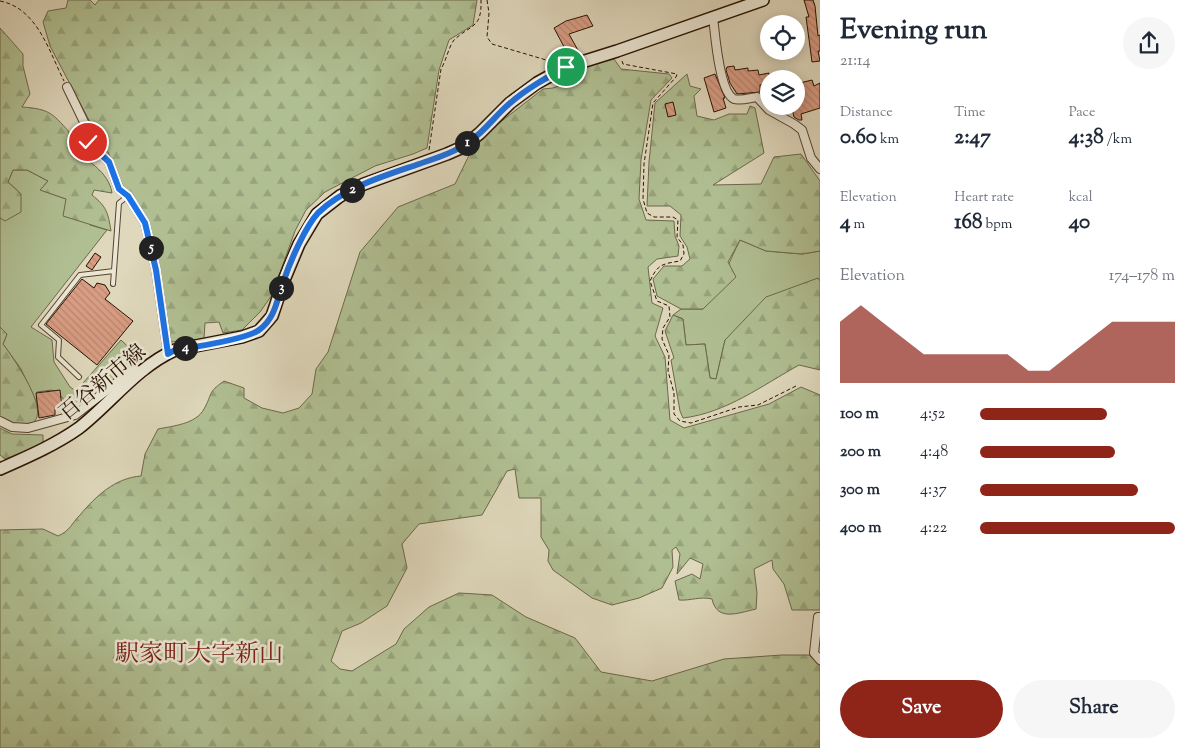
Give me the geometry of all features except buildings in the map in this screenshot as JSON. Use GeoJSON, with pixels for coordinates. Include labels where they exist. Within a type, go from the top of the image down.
{"type":"FeatureCollection","features":[{"type":"Feature","properties":{"kind":"main road","name":"百谷新市線"},"geometry":{"type":"LineString","coordinates":[[0,469],[60,441],[80,427],[144,371],[175,350],[242,337],[259,331],[272,316],[299,244],[317,214],[340,196],[364,184],[462,147],[480,133],[510,103],[537,83],[561,70],[764,0]]}},
{"type":"Feature","properties":{"kind":"street"},"geometry":{"type":"LineString","coordinates":[[713,18],[718,63],[728,95],[735,100],[757,98],[769,110],[802,130],[811,158],[820,169]]}},
{"type":"Feature","properties":{"kind":"street"},"geometry":{"type":"LineString","coordinates":[[67,88],[84,122],[88,142],[109,162],[119,189],[128,196],[145,223],[156,270],[168,354]]}},
{"type":"Feature","properties":{"kind":"street"},"geometry":{"type":"LineString","coordinates":[[0,421],[12,427],[28,428],[75,415],[133,370],[144,371]]}},
{"type":"Feature","properties":{"kind":"street"},"geometry":{"type":"LineString","coordinates":[[820,617],[818,618],[814,653],[820,660]]}},
{"type":"Feature","properties":{"kind":"lane"},"geometry":{"type":"LineString","coordinates":[[114,284],[118,203],[128,196]]}},
{"type":"Feature","properties":{"kind":"lane"},"geometry":{"type":"LineString","coordinates":[[79,377],[58,357],[59,340],[41,324],[80,275],[114,271]]}},
{"type":"Feature","properties":{"kind":"path"},"geometry":{"type":"LineString","coordinates":[[430,150],[441,69],[453,41],[475,25],[481,12],[481,0]]}},
{"type":"Feature","properties":{"kind":"path"},"geometry":{"type":"LineString","coordinates":[[488,0],[487,37],[492,44],[552,60],[561,70]]}},
{"type":"Feature","properties":{"kind":"path"},"geometry":{"type":"LineString","coordinates":[[0,1],[8,2],[23,10],[34,22],[67,88]]}},
{"type":"Feature","properties":{"kind":"path"},"geometry":{"type":"LineString","coordinates":[[617,51],[623,64],[676,74],[676,77],[653,103],[644,164],[643,200],[647,213],[654,218],[673,217],[678,220],[677,238],[683,245],[684,254],[680,261],[662,264],[655,270],[650,280],[657,301],[669,306],[670,317],[663,328],[662,338],[669,355],[668,371],[674,393],[674,414],[680,421],[690,423],[738,406],[758,405],[798,385]]}},
{"type":"Feature","properties":{"kind":"green space"},"geometry":{"type":"Polygon","coordinates":[[[68,0],[90,0],[95,5],[99,0],[477,0],[473,25],[449,40],[439,70],[427,148],[375,166],[325,192],[306,210],[295,231],[272,295],[260,312],[242,330],[223,333],[219,322],[205,323],[204,339],[171,342],[160,271],[151,246],[145,220],[124,188],[108,152],[97,148],[87,133],[90,122],[50,46],[43,22],[48,11],[66,8],[68,0]]]}},
{"type":"Feature","properties":{"kind":"green space"},"geometry":{"type":"Polygon","coordinates":[[[0,28],[23,54],[23,66],[30,94],[22,107],[38,109],[54,116],[69,132],[68,149],[89,161],[102,172],[110,185],[112,193],[94,190],[92,195],[101,203],[106,211],[111,231],[63,216],[66,199],[40,190],[48,181],[27,170],[13,170],[8,182],[21,194],[21,212],[5,221],[0,218],[0,28]]]}},
{"type":"Feature","properties":{"kind":"green space"},"geometry":{"type":"Polygon","coordinates":[[[614,59],[621,69],[669,74],[672,78],[651,100],[641,160],[639,199],[646,220],[674,221],[675,236],[679,246],[678,256],[657,259],[648,267],[652,303],[663,308],[655,336],[665,357],[670,420],[684,428],[769,404],[801,387],[820,395],[820,610],[792,610],[784,584],[773,569],[772,560],[754,569],[757,593],[756,609],[729,614],[718,611],[712,599],[679,600],[675,581],[692,574],[700,579],[703,564],[690,558],[677,574],[680,554],[676,547],[672,550],[673,567],[662,588],[639,598],[612,605],[592,598],[553,570],[548,561],[549,550],[541,537],[541,498],[519,498],[515,469],[507,471],[482,515],[419,524],[402,544],[407,568],[387,606],[361,623],[342,631],[331,661],[340,669],[352,671],[396,644],[404,629],[429,607],[459,593],[492,595],[526,617],[575,638],[601,672],[652,681],[724,659],[809,655],[820,666],[820,748],[0,748],[0,530],[43,529],[58,536],[62,534],[107,489],[123,480],[141,476],[145,454],[158,429],[196,418],[204,409],[213,391],[224,381],[244,388],[244,398],[262,408],[283,413],[299,408],[312,394],[316,369],[328,352],[360,252],[398,207],[455,184],[476,141],[543,89],[553,88],[572,81],[585,66],[614,59]]]}},
{"type":"Feature","properties":{"kind":"green space"},"geometry":{"type":"Polygon","coordinates":[[[687,74],[690,86],[701,89],[694,96],[697,116],[714,120],[729,114],[747,114],[750,106],[755,108],[764,153],[713,185],[761,184],[774,157],[801,154],[820,181],[820,251],[802,254],[766,251],[740,240],[728,262],[736,277],[703,309],[681,309],[657,296],[653,279],[664,266],[682,266],[690,259],[687,247],[680,236],[681,215],[670,206],[647,206],[655,103],[687,74]]]}},
{"type":"Feature","properties":{"kind":"green space"},"geometry":{"type":"Polygon","coordinates":[[[13,170],[27,170],[48,181],[41,190],[66,199],[90,225],[107,230],[31,327],[52,340],[54,362],[70,387],[76,391],[121,340],[139,357],[139,362],[78,407],[65,412],[63,398],[52,390],[37,392],[37,403],[21,369],[3,344],[7,334],[0,327],[0,218],[5,220],[21,194],[8,182],[13,170]]]}},
{"type":"Feature","properties":{"kind":"green space"},"geometry":{"type":"Polygon","coordinates":[[[740,240],[766,251],[802,254],[820,251],[820,281],[818,278],[725,340],[716,379],[710,378],[705,344],[686,345],[683,319],[673,315],[681,309],[703,309],[719,285],[740,240]]]}},
{"type":"Feature","properties":{"kind":"green space"},"geometry":{"type":"Polygon","coordinates":[[[818,278],[820,281],[820,370],[799,365],[729,404],[699,415],[683,418],[680,411],[671,360],[674,358],[665,331],[673,315],[683,319],[686,345],[705,344],[710,378],[716,379],[725,340],[766,297],[818,278]]]}},
{"type":"Feature","properties":{"kind":"green space"},"geometry":{"type":"Polygon","coordinates":[[[0,327],[7,334],[3,344],[26,379],[35,400],[37,417],[33,424],[6,423],[0,420],[0,327]]]}},
{"type":"Feature","properties":{"kind":"green space"},"geometry":{"type":"Polygon","coordinates":[[[0,428],[12,434],[43,435],[43,444],[5,459],[0,455],[0,428]]]}},
{"type":"Feature","properties":{"kind":"district","name":"駅家町大字新山"},"geometry":{"type":"Point","coordinates":[199,653]}},
{"type":"Feature","properties":{"kind":"route"},"geometry":{"type":"LineString","coordinates":[[88,142],[109,162],[119,189],[128,196],[145,223],[156,270],[168,354],[175,350],[242,337],[259,331],[272,316],[299,244],[317,214],[340,196],[364,184],[462,147],[480,133],[510,103],[537,83],[566,67]]}}]}
